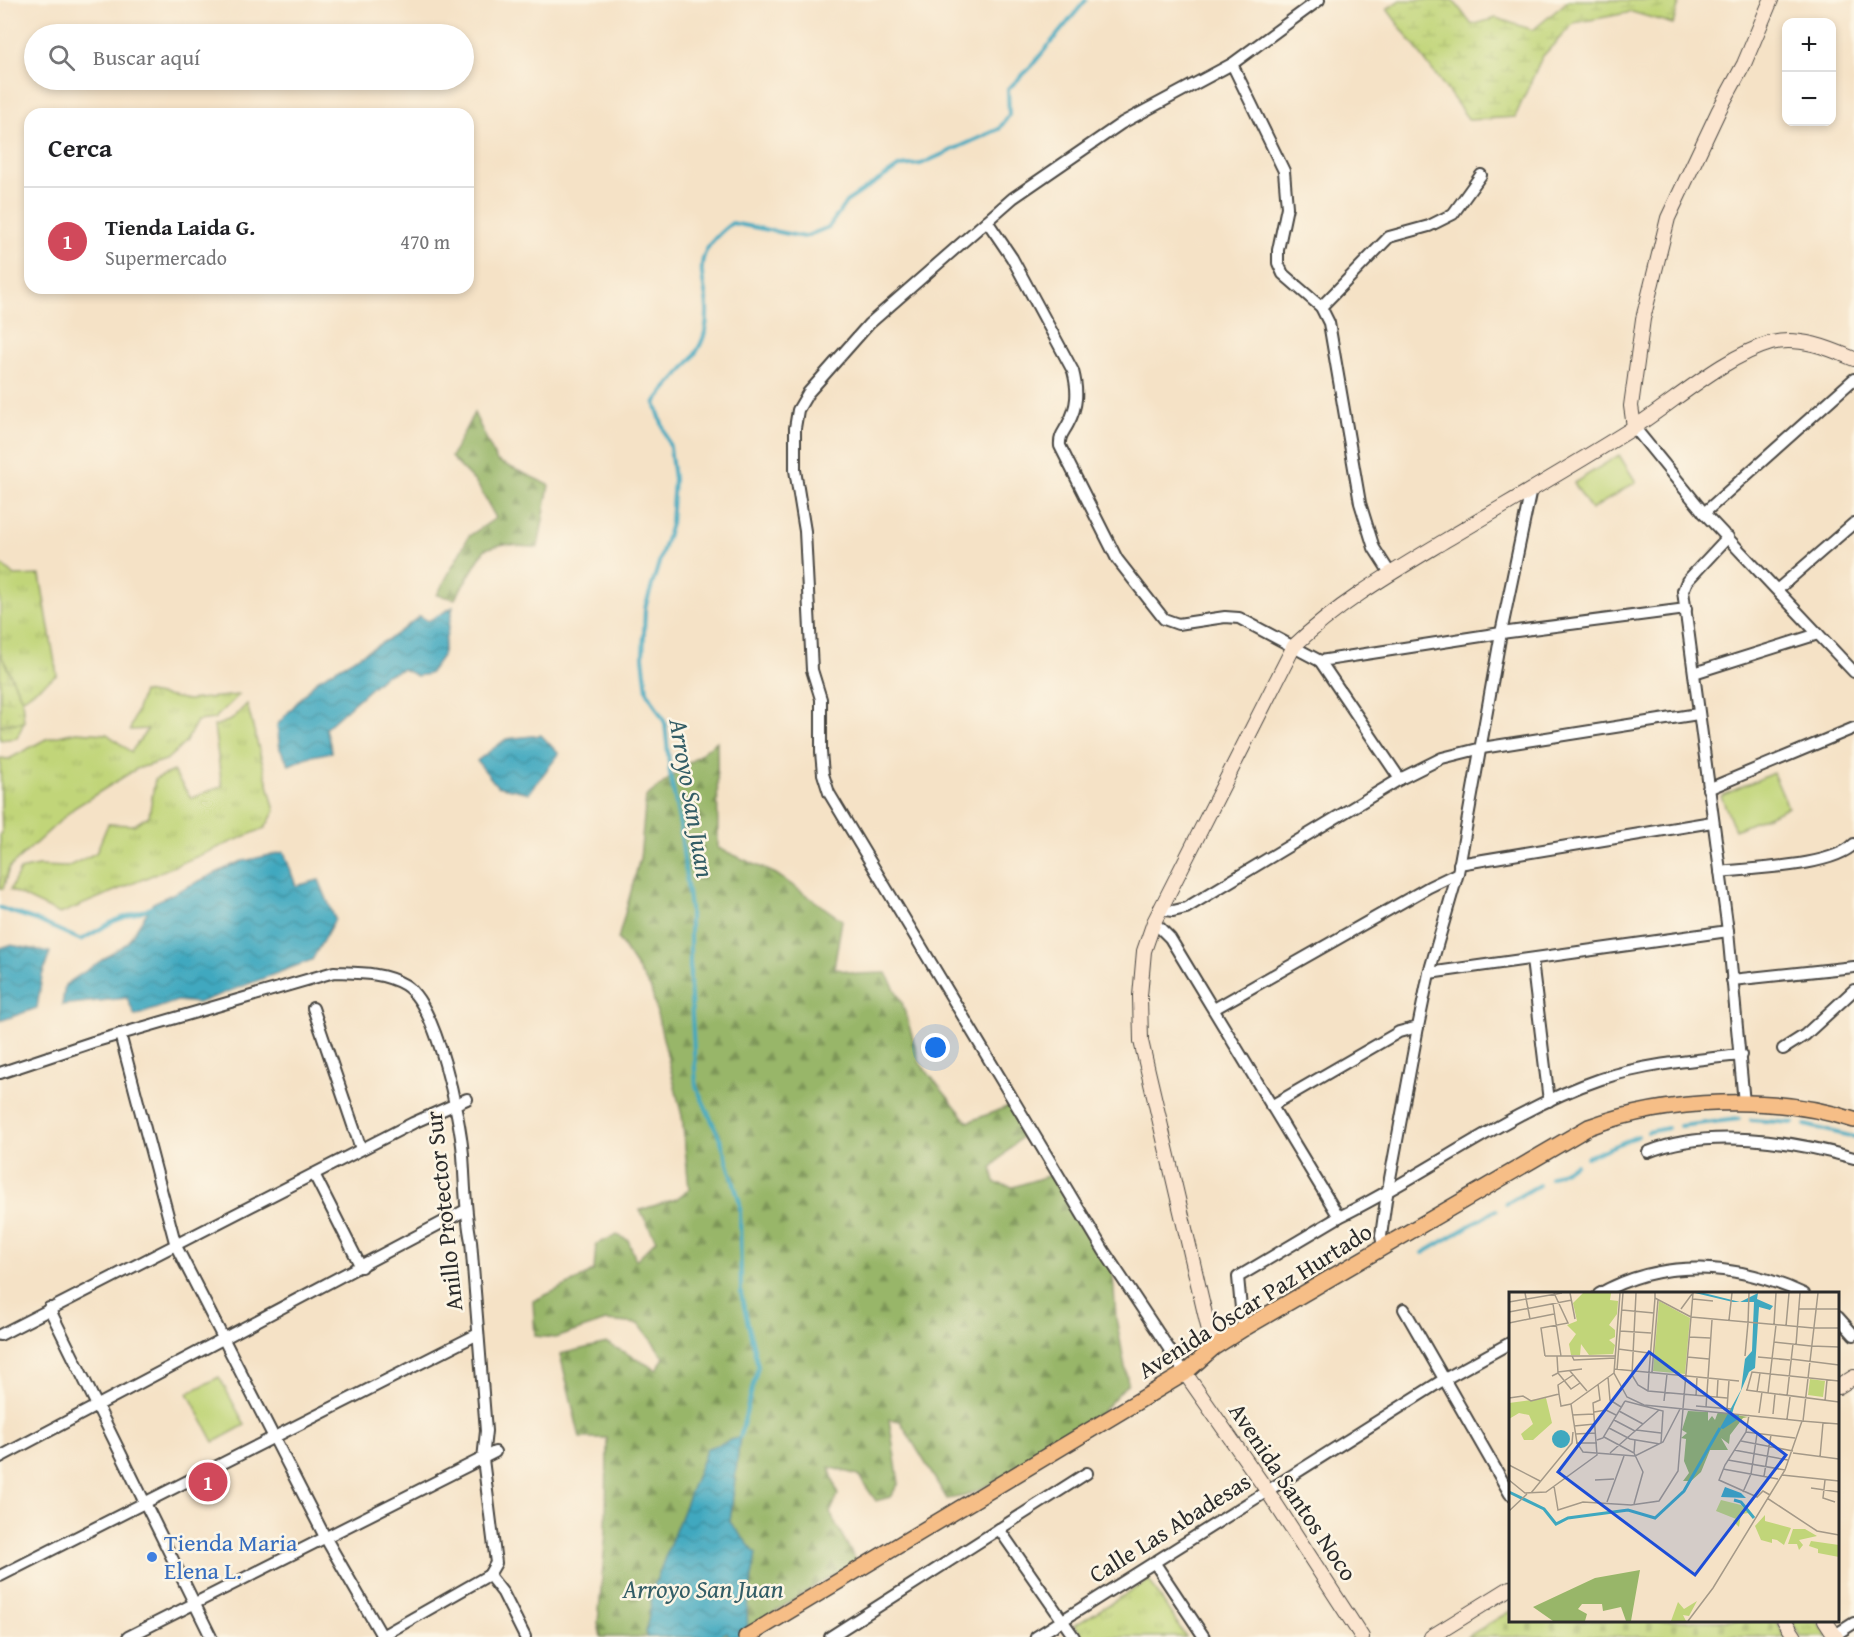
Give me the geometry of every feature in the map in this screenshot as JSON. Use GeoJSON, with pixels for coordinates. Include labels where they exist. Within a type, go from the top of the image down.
{"type":"FeatureCollection","features":[{"type":"Feature","properties":{"kind":"main road","name":"Avenida Óscar Paz Hurtado"},"geometry":{"type":"LineString","coordinates":[[746,1637],[1185,1373],[1213,1348],[1382,1241],[1589,1127],[1638,1112],[1744,1103],[1831,1113],[1854,1120]]}},
{"type":"Feature","properties":{"kind":"street"},"geometry":{"type":"LineString","coordinates":[[1185,1373],[1104,1251],[985,1050],[857,844],[829,793],[823,774],[821,699],[812,670],[805,531],[795,470],[795,428],[798,410],[808,393],[869,324],[1013,198],[1122,123],[1232,64],[1318,0]]}},
{"type":"Feature","properties":{"kind":"street"},"geometry":{"type":"LineString","coordinates":[[1771,0],[1744,64],[1719,110],[1668,218],[1643,319],[1631,406],[1634,428],[1704,513],[1818,634],[1852,665]]}},
{"type":"Feature","properties":{"kind":"street"},"geometry":{"type":"LineString","coordinates":[[1232,64],[1284,171],[1287,207],[1278,263],[1283,274],[1321,307],[1329,323],[1347,435],[1365,522],[1374,548],[1390,573]]}},
{"type":"Feature","properties":{"kind":"street"},"geometry":{"type":"LineString","coordinates":[[1321,307],[1389,237],[1429,226],[1453,214],[1481,175]]}},
{"type":"Feature","properties":{"kind":"street"},"geometry":{"type":"LineString","coordinates":[[987,221],[1012,258],[1073,371],[1077,387],[1076,405],[1059,439],[1060,446],[1117,559],[1164,618],[1178,624],[1225,617],[1239,618],[1320,661],[1400,779]]}},
{"type":"Feature","properties":{"kind":"street"},"geometry":{"type":"LineString","coordinates":[[1213,1348],[1141,1041],[1140,996],[1144,951],[1156,916],[1294,646],[1322,619],[1390,573],[1634,428],[1746,352],[1791,340],[1827,348],[1854,359]]}},
{"type":"Feature","properties":{"kind":"street"},"geometry":{"type":"LineString","coordinates":[[1704,513],[1854,379]]}},
{"type":"Feature","properties":{"kind":"street"},"geometry":{"type":"LineString","coordinates":[[1382,1241],[1387,1197],[1418,1027],[1429,973],[1458,869],[1482,748],[1501,633],[1532,489]]}},
{"type":"Feature","properties":{"kind":"street"},"geometry":{"type":"LineString","coordinates":[[1778,589],[1854,523]]}},
{"type":"Feature","properties":{"kind":"street"},"geometry":{"type":"LineString","coordinates":[[1728,537],[1687,581],[1683,591],[1728,931],[1744,1103]]}},
{"type":"Feature","properties":{"kind":"street"},"geometry":{"type":"LineString","coordinates":[[1320,661],[1501,633],[1686,609]]}},
{"type":"Feature","properties":{"kind":"street"},"geometry":{"type":"LineString","coordinates":[[1694,673],[1818,634]]}},
{"type":"Feature","properties":{"kind":"street"},"geometry":{"type":"LineString","coordinates":[[1156,916],[1185,908],[1400,779],[1442,758],[1482,748],[1698,714]]}},
{"type":"Feature","properties":{"kind":"street"},"geometry":{"type":"LineString","coordinates":[[1708,789],[1854,728]]}},
{"type":"Feature","properties":{"kind":"street"},"geometry":{"type":"LineString","coordinates":[[1214,1009],[1458,869],[1712,822]]}},
{"type":"Feature","properties":{"kind":"street"},"geometry":{"type":"LineString","coordinates":[[1720,872],[1815,860],[1841,854],[1854,844]]}},
{"type":"Feature","properties":{"kind":"street"},"geometry":{"type":"LineString","coordinates":[[1156,916],[1339,1217]]}},
{"type":"Feature","properties":{"kind":"street"},"geometry":{"type":"LineString","coordinates":[[1429,973],[1728,931]]}},
{"type":"Feature","properties":{"kind":"street"},"geometry":{"type":"LineString","coordinates":[[1532,960],[1549,1101]]}},
{"type":"Feature","properties":{"kind":"street"},"geometry":{"type":"LineString","coordinates":[[1732,980],[1854,967]]}},
{"type":"Feature","properties":{"kind":"street","name":"Anillo Protector Sur"},"geometry":{"type":"LineString","coordinates":[[0,1073],[334,972],[373,973],[406,986],[422,1003],[433,1024],[455,1104],[463,1154],[464,1211],[471,1241],[486,1431],[483,1459],[496,1563],[489,1575]]}},
{"type":"Feature","properties":{"kind":"street"},"geometry":{"type":"LineString","coordinates":[[1783,1049],[1805,1035],[1854,990]]}},
{"type":"Feature","properties":{"kind":"street"},"geometry":{"type":"LineString","coordinates":[[314,1008],[361,1149]]}},
{"type":"Feature","properties":{"kind":"street"},"geometry":{"type":"LineString","coordinates":[[1271,1106],[1399,1032],[1418,1027]]}},
{"type":"Feature","properties":{"kind":"street"},"geometry":{"type":"LineString","coordinates":[[120,1035],[176,1246],[226,1338],[274,1438],[326,1537],[381,1636],[489,1575],[503,1593],[525,1637]]}},
{"type":"Feature","properties":{"kind":"street"},"geometry":{"type":"LineString","coordinates":[[1243,1329],[1238,1277],[1339,1217],[1387,1197],[1498,1127],[1549,1101],[1602,1079],[1644,1068],[1741,1055]]}},
{"type":"Feature","properties":{"kind":"street"},"geometry":{"type":"LineString","coordinates":[[0,1335],[48,1308],[176,1246],[361,1149],[467,1099]]}},
{"type":"Feature","properties":{"kind":"street"},"geometry":{"type":"LineString","coordinates":[[1648,1152],[1691,1140],[1746,1140],[1797,1143],[1854,1158]]}},
{"type":"Feature","properties":{"kind":"street"},"geometry":{"type":"LineString","coordinates":[[314,1174],[362,1267]]}},
{"type":"Feature","properties":{"kind":"street"},"geometry":{"type":"LineString","coordinates":[[0,1457],[464,1211]]}},
{"type":"Feature","properties":{"kind":"street"},"geometry":{"type":"LineString","coordinates":[[1605,1292],[1666,1269],[1698,1267],[1749,1276],[1801,1292]]}},
{"type":"Feature","properties":{"kind":"street"},"geometry":{"type":"LineString","coordinates":[[48,1308],[212,1637]]}},
{"type":"Feature","properties":{"kind":"street"},"geometry":{"type":"LineString","coordinates":[[1404,1310],[1509,1492]]}},
{"type":"Feature","properties":{"kind":"street"},"geometry":{"type":"LineString","coordinates":[[1839,1318],[1854,1335]]}},
{"type":"Feature","properties":{"kind":"street"},"geometry":{"type":"LineString","coordinates":[[0,1576],[478,1334]]}},
{"type":"Feature","properties":{"kind":"street","name":"Calle Las Abadesas"},"geometry":{"type":"LineString","coordinates":[[1036,1637],[1443,1380],[1509,1343]]}},
{"type":"Feature","properties":{"kind":"street","name":"Avenida Santos Noco"},"geometry":{"type":"LineString","coordinates":[[1185,1373],[1268,1492],[1362,1637]]}},
{"type":"Feature","properties":{"kind":"street"},"geometry":{"type":"LineString","coordinates":[[1839,1387],[1854,1377]]}},
{"type":"Feature","properties":{"kind":"street"},"geometry":{"type":"LineString","coordinates":[[128,1637],[495,1452]]}},
{"type":"Feature","properties":{"kind":"street"},"geometry":{"type":"LineString","coordinates":[[830,1637],[1087,1473]]}},
{"type":"Feature","properties":{"kind":"street"},"geometry":{"type":"LineString","coordinates":[[999,1529],[1074,1637]]}},
{"type":"Feature","properties":{"kind":"street"},"geometry":{"type":"LineString","coordinates":[[1154,1562],[1204,1637]]}},
{"type":"Feature","properties":{"kind":"street"},"geometry":{"type":"LineString","coordinates":[[1431,1637],[1509,1589]]}},
{"type":"Feature","properties":{"kind":"street"},"geometry":{"type":"LineString","coordinates":[[1785,1622],[1795,1637]]}},
{"type":"Feature","properties":{"kind":"street"},"geometry":{"type":"LineString","coordinates":[[1826,1622],[1835,1636],[1854,1623]]}},
{"type":"Feature","properties":{"kind":"green space"},"geometry":{"type":"Polygon","coordinates":[[[1400,0],[1453,0],[1472,25],[1496,18],[1533,30],[1569,0],[1680,0],[1673,24],[1632,12],[1574,23],[1542,57],[1515,117],[1469,120],[1387,9],[1400,0]]]}},
{"type":"Feature","properties":{"kind":"green space"},"geometry":{"type":"Polygon","coordinates":[[[474,413],[497,461],[549,485],[538,548],[504,544],[485,549],[455,599],[437,595],[469,536],[496,518],[477,484],[451,457],[474,413]]]}},
{"type":"Feature","properties":{"kind":"green space"},"geometry":{"type":"Polygon","coordinates":[[[1619,455],[1636,482],[1591,510],[1574,483],[1619,455]]]}},
{"type":"Feature","properties":{"kind":"green space"},"geometry":{"type":"Polygon","coordinates":[[[0,563],[14,576],[40,575],[57,675],[22,699],[0,653],[0,563]]]}},
{"type":"Feature","properties":{"kind":"green space"},"geometry":{"type":"Polygon","coordinates":[[[0,653],[22,699],[24,722],[0,725],[0,653]]]}},
{"type":"Feature","properties":{"kind":"green space"},"geometry":{"type":"Polygon","coordinates":[[[143,692],[188,700],[239,695],[214,719],[197,721],[185,743],[166,760],[136,769],[74,808],[9,868],[3,889],[0,889],[0,835],[2,833],[0,758],[9,759],[46,739],[76,732],[107,734],[131,752],[148,729],[130,730],[143,692]]]}},
{"type":"Feature","properties":{"kind":"green space"},"geometry":{"type":"Polygon","coordinates":[[[247,704],[275,811],[265,828],[60,914],[10,890],[20,870],[38,866],[67,867],[96,853],[108,824],[134,825],[149,816],[155,779],[173,771],[191,798],[222,786],[214,726],[231,720],[247,704]]]}},
{"type":"Feature","properties":{"kind":"green space"},"geometry":{"type":"Polygon","coordinates":[[[24,722],[17,738],[0,740],[0,725],[24,722]]]}},
{"type":"Feature","properties":{"kind":"green space"},"geometry":{"type":"Polygon","coordinates":[[[717,741],[718,848],[776,874],[842,920],[834,968],[857,974],[886,973],[902,1002],[920,1063],[968,1122],[1012,1105],[1026,1132],[992,1167],[995,1183],[1013,1187],[1057,1173],[1112,1262],[1116,1318],[1128,1383],[1091,1424],[1006,1477],[965,1496],[947,1499],[900,1421],[889,1419],[899,1483],[890,1497],[876,1501],[858,1475],[829,1467],[838,1495],[830,1513],[857,1563],[829,1577],[736,1637],[601,1637],[598,1623],[606,1532],[607,1438],[580,1438],[560,1354],[607,1343],[657,1370],[664,1357],[639,1324],[606,1321],[555,1338],[535,1336],[533,1301],[594,1270],[596,1244],[617,1235],[628,1240],[636,1260],[656,1240],[640,1210],[676,1199],[689,1189],[682,1116],[651,989],[618,939],[640,858],[646,797],[717,741]]]}},
{"type":"Feature","properties":{"kind":"green space"},"geometry":{"type":"Polygon","coordinates":[[[1773,773],[1788,807],[1735,830],[1721,796],[1773,773]]]}},
{"type":"Feature","properties":{"kind":"green space"},"geometry":{"type":"Polygon","coordinates":[[[219,1377],[245,1425],[214,1442],[188,1393],[219,1377]]]}},
{"type":"Feature","properties":{"kind":"green space"},"geometry":{"type":"Polygon","coordinates":[[[1149,1580],[1186,1637],[1083,1637],[1075,1625],[1149,1580]]]}},
{"type":"Feature","properties":{"kind":"green space"},"geometry":{"type":"Polygon","coordinates":[[[1509,1612],[1509,1622],[1776,1622],[1786,1637],[1467,1637],[1509,1612]]]}},
{"type":"Feature","properties":{"kind":"green space"},"geometry":{"type":"Polygon","coordinates":[[[1792,1622],[1818,1622],[1828,1637],[1801,1637],[1792,1622]]]}},
{"type":"Feature","properties":{"kind":"water"},"geometry":{"type":"Polygon","coordinates":[[[453,607],[442,656],[429,674],[417,676],[403,669],[384,676],[326,728],[332,752],[307,757],[289,765],[280,749],[277,725],[317,680],[392,637],[420,616],[428,621],[453,607]]]}},
{"type":"Feature","properties":{"kind":"water"},"geometry":{"type":"Polygon","coordinates":[[[541,735],[559,754],[529,793],[497,786],[477,761],[506,739],[541,735]]]}},
{"type":"Feature","properties":{"kind":"water"},"geometry":{"type":"Polygon","coordinates":[[[284,852],[296,886],[319,880],[335,919],[312,960],[198,1003],[177,1001],[135,1016],[127,998],[62,1005],[65,985],[127,943],[153,903],[239,862],[284,852]]]}},
{"type":"Feature","properties":{"kind":"water"},"geometry":{"type":"Polygon","coordinates":[[[10,945],[50,952],[42,976],[37,1008],[0,1021],[0,948],[10,945]]]}},
{"type":"Feature","properties":{"kind":"water","name":"Arroyo San Juan"},"geometry":{"type":"Polygon","coordinates":[[[740,1437],[730,1522],[756,1554],[747,1608],[748,1637],[729,1637],[727,1632],[718,1637],[647,1637],[654,1586],[707,1448],[740,1437]]]}},
{"type":"Feature","properties":{"kind":"waterway","name":"Arroyo San Juan"},"geometry":{"type":"LineString","coordinates":[[740,1437],[758,1366],[741,1294],[740,1203],[721,1141],[696,1086],[690,981],[690,909],[680,826],[670,773],[665,723],[647,691],[643,657],[645,608],[671,524],[674,479],[670,447],[655,403],[690,361],[701,342],[705,332],[707,314],[702,262],[706,251],[732,223],[804,237],[829,227],[846,202],[900,166],[921,164],[999,129],[1009,115],[1008,89],[1029,69],[1086,0]]}},
{"type":"Feature","properties":{"kind":"waterway","name":"Arroyo San Juan"},"geometry":{"type":"LineString","coordinates":[[0,908],[36,920],[81,940],[114,921],[153,907]]}},
{"type":"Feature","properties":{"kind":"waterway"},"geometry":{"type":"LineString","coordinates":[[1680,1126],[1739,1119]]}},
{"type":"Feature","properties":{"kind":"waterway"},"geometry":{"type":"LineString","coordinates":[[1751,1120],[1793,1123]]}},
{"type":"Feature","properties":{"kind":"waterway"},"geometry":{"type":"LineString","coordinates":[[1805,1125],[1854,1137]]}},
{"type":"Feature","properties":{"kind":"waterway"},"geometry":{"type":"LineString","coordinates":[[1648,1132],[1668,1128]]}},
{"type":"Feature","properties":{"kind":"waterway"},"geometry":{"type":"LineString","coordinates":[[1587,1157],[1638,1136]]}},
{"type":"Feature","properties":{"kind":"waterway"},"geometry":{"type":"LineString","coordinates":[[1550,1178],[1576,1164]]}},
{"type":"Feature","properties":{"kind":"waterway"},"geometry":{"type":"LineString","coordinates":[[1506,1204],[1539,1185]]}},
{"type":"Feature","properties":{"kind":"waterway"},"geometry":{"type":"LineString","coordinates":[[1423,1253],[1496,1210]]}},
{"type":"Feature","properties":{"kind":"place","name":"Tienda Laida G."},"geometry":{"type":"Point","coordinates":[208,1482]}},
{"type":"Feature","properties":{"kind":"place","name":"Tienda Maria Elena L."},"geometry":{"type":"Point","coordinates":[152,1557]}}]}
